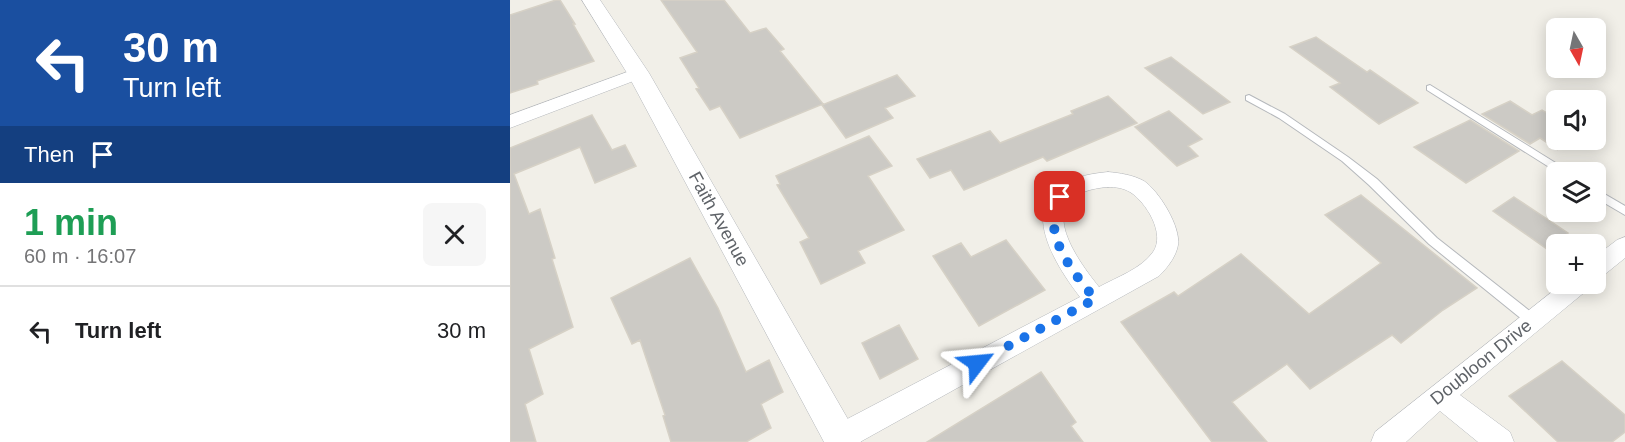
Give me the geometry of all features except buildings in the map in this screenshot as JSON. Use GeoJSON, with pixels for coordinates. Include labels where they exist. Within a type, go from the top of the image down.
{"type":"FeatureCollection","features":[{"type":"Feature","properties":{"kind":"street","name":"Faith Avenue"},"geometry":{"type":"LineString","coordinates":[[591,0],[638,73],[842,440]]}},
{"type":"Feature","properties":{"kind":"street"},"geometry":{"type":"LineString","coordinates":[[510,122],[638,73]]}},
{"type":"Feature","properties":{"kind":"street"},"geometry":{"type":"LineString","coordinates":[[842,440],[1151,270],[1165,253],[1168,230],[1157,208],[1134,185],[1119,180],[1084,183],[1070,189],[1060,197],[1054,209],[1052,222],[1064,257],[1095,299]]}},
{"type":"Feature","properties":{"kind":"street"},"geometry":{"type":"LineString","coordinates":[[1606,261],[1625,246]]}},
{"type":"Feature","properties":{"kind":"street","name":"Doubloon Drive"},"geometry":{"type":"LineString","coordinates":[[1385,442],[1565,294]]}},
{"type":"Feature","properties":{"kind":"street"},"geometry":{"type":"LineString","coordinates":[[1440,395],[1500,442]]}},
{"type":"Feature","properties":{"kind":"lane"},"geometry":{"type":"LineString","coordinates":[[1430,88],[1548,162]]}},
{"type":"Feature","properties":{"kind":"lane"},"geometry":{"type":"LineString","coordinates":[[1249,98],[1282,116],[1345,159],[1373,182],[1432,241],[1532,320]]}},
{"type":"Feature","properties":{"kind":"lane"},"geometry":{"type":"LineString","coordinates":[[1606,199],[1625,211]]}},
{"type":"Feature","properties":{"kind":"route"},"geometry":{"type":"LineString","coordinates":[[977,363],[1095,299],[1071,269],[1056,236],[1052,222],[1054,209],[1060,197]]}}]}
